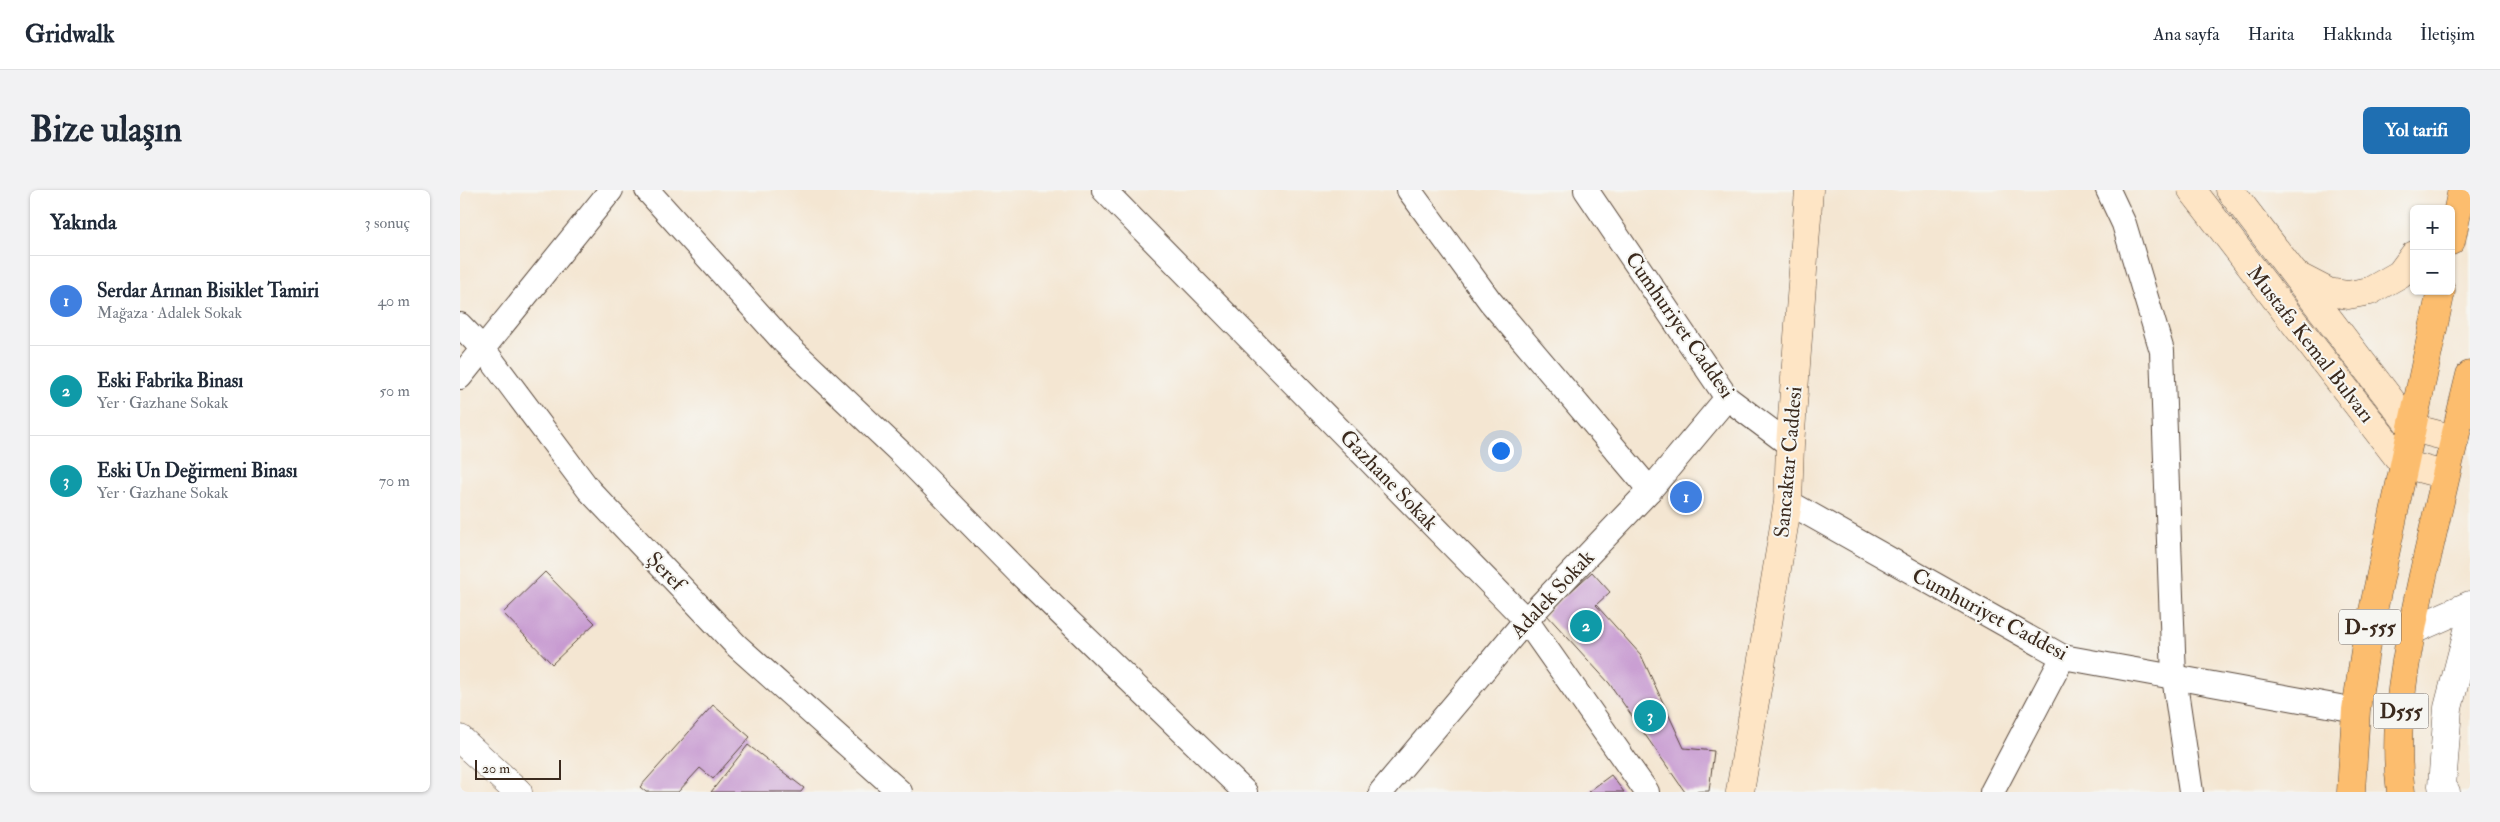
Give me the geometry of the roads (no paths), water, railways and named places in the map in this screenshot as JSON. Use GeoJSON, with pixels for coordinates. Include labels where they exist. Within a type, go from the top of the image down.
{"type":"FeatureCollection","features":[{"type":"Feature","properties":{"kind":"highway"},"geometry":{"type":"LineString","coordinates":[[2455,222],[2462,190]]}},
{"type":"Feature","properties":{"kind":"highway"},"geometry":{"type":"LineString","coordinates":[[2404,464],[2440,295]]}},
{"type":"Feature","properties":{"kind":"highway"},"geometry":{"type":"LineString","coordinates":[[2455,439],[2470,375]]}},
{"type":"Feature","properties":{"kind":"highway","name":"D555"},"geometry":{"type":"LineString","coordinates":[[2402,792],[2399,741],[2404,678],[2411,631],[2445,475],[2455,439]]}},
{"type":"Feature","properties":{"kind":"highway","name":"D-555"},"geometry":{"type":"LineString","coordinates":[[2351,792],[2356,710],[2379,579],[2404,464]]}},
{"type":"Feature","properties":{"kind":"main road","name":"Sancaktar Caddesi"},"geometry":{"type":"LineString","coordinates":[[1740,792],[1788,502],[1790,444],[1809,190]]}},
{"type":"Feature","properties":{"kind":"main road","name":"Mustafa Kemal Bulvarı"},"geometry":{"type":"LineString","coordinates":[[2192,190],[2404,464]]}},
{"type":"Feature","properties":{"kind":"main road","name":"Mustafa Kemal Bulvarı"},"geometry":{"type":"LineString","coordinates":[[2230,190],[2412,428]]}},
{"type":"Feature","properties":{"kind":"main road"},"geometry":{"type":"LineString","coordinates":[[2447,205],[2456,190]]}},
{"type":"Feature","properties":{"kind":"main road"},"geometry":{"type":"LineString","coordinates":[[2295,276],[2328,292],[2348,295],[2370,291],[2400,274],[2410,260]]}},
{"type":"Feature","properties":{"kind":"main road"},"geometry":{"type":"LineString","coordinates":[[2412,428],[2455,439]]}},
{"type":"Feature","properties":{"kind":"main road"},"geometry":{"type":"LineString","coordinates":[[2404,464],[2445,475]]}},
{"type":"Feature","properties":{"kind":"street"},"geometry":{"type":"LineString","coordinates":[[460,377],[484,350],[611,190]]}},
{"type":"Feature","properties":{"kind":"street"},"geometry":{"type":"LineString","coordinates":[[647,190],[784,342],[900,452],[1019,573],[1245,792]]}},
{"type":"Feature","properties":{"kind":"street","name":"Gazhane Sokak"},"geometry":{"type":"LineString","coordinates":[[1104,190],[1526,620],[1647,792]]}},
{"type":"Feature","properties":{"kind":"street"},"geometry":{"type":"LineString","coordinates":[[1409,190],[1490,301],[1650,490]]}},
{"type":"Feature","properties":{"kind":"street","name":"Cumhuriyet Caddesi"},"geometry":{"type":"LineString","coordinates":[[1586,190],[1727,398],[1790,444]]}},
{"type":"Feature","properties":{"kind":"street"},"geometry":{"type":"LineString","coordinates":[[2108,190],[2124,224],[2162,351],[2174,677],[2192,792]]}},
{"type":"Feature","properties":{"kind":"street","name":"Şeref"},"geometry":{"type":"LineString","coordinates":[[460,325],[484,350],[589,490],[737,646],[900,792]]}},
{"type":"Feature","properties":{"kind":"street","name":"Adalek Sokak"},"geometry":{"type":"LineString","coordinates":[[1381,792],[1526,620],[1650,490],[1727,398]]}},
{"type":"Feature","properties":{"kind":"street","name":"Cumhuriyet Caddesi"},"geometry":{"type":"LineString","coordinates":[[1788,502],[2063,657],[2356,710]]}},
{"type":"Feature","properties":{"kind":"street"},"geometry":{"type":"LineString","coordinates":[[2411,631],[2470,605]]}},
{"type":"Feature","properties":{"kind":"street"},"geometry":{"type":"LineString","coordinates":[[2446,792],[2442,786],[2448,708],[2470,623]]}},
{"type":"Feature","properties":{"kind":"street"},"geometry":{"type":"LineString","coordinates":[[1992,792],[2063,657]]}},
{"type":"Feature","properties":{"kind":"street"},"geometry":{"type":"LineString","coordinates":[[460,739],[518,792]]}},
{"type":"Feature","properties":{"kind":"place","name":"Serdar Arınan Bisiklet Tamiri"},"geometry":{"type":"Point","coordinates":[1686,497]}},
{"type":"Feature","properties":{"kind":"place","name":"Eski Fabrika Binası"},"geometry":{"type":"Point","coordinates":[1586,626]}},
{"type":"Feature","properties":{"kind":"place","name":"Eski Un Değirmeni Binası"},"geometry":{"type":"Point","coordinates":[1650,716]}}]}
